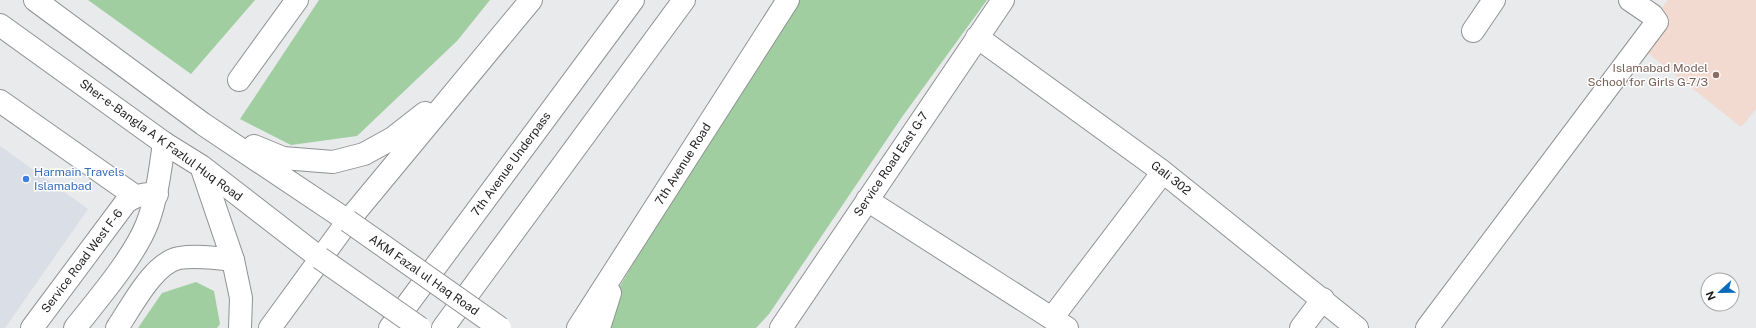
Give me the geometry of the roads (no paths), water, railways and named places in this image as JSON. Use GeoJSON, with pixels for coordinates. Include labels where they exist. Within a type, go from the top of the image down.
{"type":"FeatureCollection","features":[{"type":"Feature","properties":{"kind":"main road"},"geometry":{"type":"LineString","coordinates":[[35,0],[203,124],[348,221]]}},
{"type":"Feature","properties":{"kind":"main road"},"geometry":{"type":"LineString","coordinates":[[238,80],[297,0]]}},
{"type":"Feature","properties":{"kind":"main road"},"geometry":{"type":"LineString","coordinates":[[270,328],[348,221],[531,0]]}},
{"type":"Feature","properties":{"kind":"main road","name":"7th Avenue Underpass"},"geometry":{"type":"LineString","coordinates":[[390,328],[633,0]]}},
{"type":"Feature","properties":{"kind":"main road"},"geometry":{"type":"LineString","coordinates":[[443,328],[684,0]]}},
{"type":"Feature","properties":{"kind":"main road","name":"7th Avenue Road"},"geometry":{"type":"LineString","coordinates":[[578,328],[788,0]]}},
{"type":"Feature","properties":{"kind":"main road","name":"Service Road East G-7"},"geometry":{"type":"LineString","coordinates":[[781,328],[1003,0]]}},
{"type":"Feature","properties":{"kind":"main road"},"geometry":{"type":"LineString","coordinates":[[1473,31],[1494,0]]}},
{"type":"Feature","properties":{"kind":"main road"},"geometry":{"type":"LineString","coordinates":[[1426,328],[1657,22],[1652,16],[1630,0]]}},
{"type":"Feature","properties":{"kind":"main road","name":"Sher-e-Bangla A K Fazlul Huq Road"},"geometry":{"type":"LineString","coordinates":[[0,25],[164,143],[201,166],[320,258],[420,328]]}},
{"type":"Feature","properties":{"kind":"main road","name":"Gali 302"},"geometry":{"type":"LineString","coordinates":[[978,37],[1163,172],[1323,298],[1358,328]]}},
{"type":"Feature","properties":{"kind":"main road"},"geometry":{"type":"LineString","coordinates":[[203,124],[283,158],[333,162],[364,154],[393,138],[457,88]]}},
{"type":"Feature","properties":{"kind":"main road"},"geometry":{"type":"LineString","coordinates":[[0,101],[135,196],[146,193],[157,194]]}},
{"type":"Feature","properties":{"kind":"main road"},"geometry":{"type":"LineString","coordinates":[[75,328],[138,242],[147,225],[157,194],[164,143]]}},
{"type":"Feature","properties":{"kind":"main road"},"geometry":{"type":"LineString","coordinates":[[201,166],[234,260],[241,298],[240,328]]}},
{"type":"Feature","properties":{"kind":"main road"},"geometry":{"type":"LineString","coordinates":[[867,200],[1060,323],[1163,172]]}},
{"type":"Feature","properties":{"kind":"main road","name":"Service Road West F-6"},"geometry":{"type":"LineString","coordinates":[[32,328],[113,218],[126,202],[135,196]]}},
{"type":"Feature","properties":{"kind":"main road","name":"AKM Fazal ul Haq Road"},"geometry":{"type":"LineString","coordinates":[[348,221],[500,328]]}},
{"type":"Feature","properties":{"kind":"main road"},"geometry":{"type":"LineString","coordinates":[[117,328],[155,273],[165,264],[177,258],[204,257],[234,260]]}},
{"type":"Feature","properties":{"kind":"main road"},"geometry":{"type":"LineString","coordinates":[[599,328],[619,265]]}},
{"type":"Feature","properties":{"kind":"main road"},"geometry":{"type":"LineString","coordinates":[[1301,328],[1323,298]]}},
{"type":"Feature","properties":{"kind":"place","name":"Islamabad Model School for Girls G-7/3"},"geometry":{"type":"Point","coordinates":[1716,75]}},
{"type":"Feature","properties":{"kind":"place","name":"Harmain Travels Islamabad"},"geometry":{"type":"Point","coordinates":[26,179]}}]}
